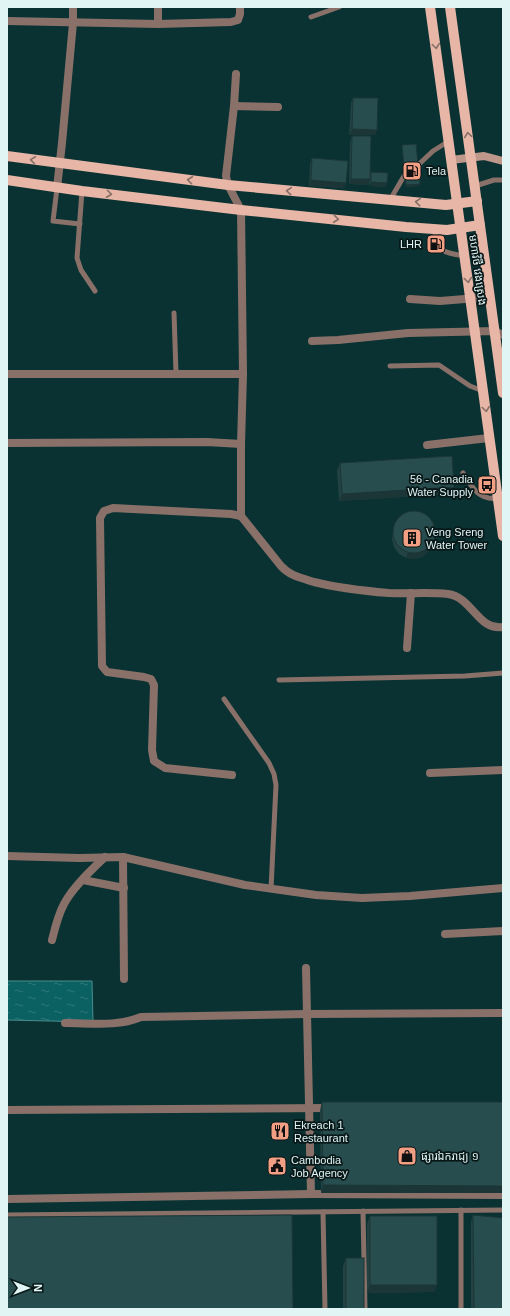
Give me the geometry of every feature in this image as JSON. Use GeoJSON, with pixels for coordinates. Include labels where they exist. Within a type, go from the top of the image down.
{"type":"FeatureCollection","features":[{"type":"Feature","properties":{"kind":"main road","name":"មហាវិថី វេងស្រេង"},"geometry":{"type":"LineString","coordinates":[[430,7],[503,536]]}},
{"type":"Feature","properties":{"kind":"main road","name":"មហាវិថី វេងស្រេង"},"geometry":{"type":"LineString","coordinates":[[450,7],[490,297],[499,333],[503,393]]}},
{"type":"Feature","properties":{"kind":"main road"},"geometry":{"type":"LineString","coordinates":[[7,156],[228,185],[446,205],[477,201]]}},
{"type":"Feature","properties":{"kind":"main road"},"geometry":{"type":"LineString","coordinates":[[7,180],[57,188],[241,210],[434,229],[447,230],[480,225]]}},
{"type":"Feature","properties":{"kind":"street"},"geometry":{"type":"LineString","coordinates":[[57,188],[73,23],[73,7]]}},
{"type":"Feature","properties":{"kind":"street"},"geometry":{"type":"LineString","coordinates":[[158,7],[158,24]]}},
{"type":"Feature","properties":{"kind":"street"},"geometry":{"type":"LineString","coordinates":[[7,21],[158,24],[230,22],[238,20],[240,7]]}},
{"type":"Feature","properties":{"kind":"street"},"geometry":{"type":"LineString","coordinates":[[236,74],[226,176],[228,185],[241,210],[243,374],[241,516],[281,566],[287,572],[295,576],[334,587],[389,593],[450,594],[460,598],[488,625],[496,628],[503,627]]}},
{"type":"Feature","properties":{"kind":"street"},"geometry":{"type":"LineString","coordinates":[[234,106],[278,107]]}},
{"type":"Feature","properties":{"kind":"street"},"geometry":{"type":"LineString","coordinates":[[451,160],[484,156],[503,161]]}},
{"type":"Feature","properties":{"kind":"street"},"geometry":{"type":"LineString","coordinates":[[410,299],[440,301],[490,297]]}},
{"type":"Feature","properties":{"kind":"street"},"geometry":{"type":"LineString","coordinates":[[312,341],[408,333],[499,333]]}},
{"type":"Feature","properties":{"kind":"street"},"geometry":{"type":"LineString","coordinates":[[7,374],[243,374]]}},
{"type":"Feature","properties":{"kind":"street"},"geometry":{"type":"LineString","coordinates":[[427,445],[489,438]]}},
{"type":"Feature","properties":{"kind":"street"},"geometry":{"type":"LineString","coordinates":[[7,443],[207,442],[241,444]]}},
{"type":"Feature","properties":{"kind":"street"},"geometry":{"type":"LineString","coordinates":[[232,775],[165,768],[154,761],[152,750],[154,685],[151,679],[107,672],[102,666],[100,518],[104,511],[113,508],[231,514],[241,516]]}},
{"type":"Feature","properties":{"kind":"street"},"geometry":{"type":"LineString","coordinates":[[407,648],[408,616],[411,593]]}},
{"type":"Feature","properties":{"kind":"street"},"geometry":{"type":"LineString","coordinates":[[430,773],[503,770]]}},
{"type":"Feature","properties":{"kind":"street"},"geometry":{"type":"LineString","coordinates":[[7,856],[79,858],[123,857],[245,885],[316,895],[362,898],[410,896],[503,888]]}},
{"type":"Feature","properties":{"kind":"street"},"geometry":{"type":"LineString","coordinates":[[52,940],[57,920],[64,904],[74,890],[105,857]]}},
{"type":"Feature","properties":{"kind":"street"},"geometry":{"type":"LineString","coordinates":[[123,857],[124,979]]}},
{"type":"Feature","properties":{"kind":"street"},"geometry":{"type":"LineString","coordinates":[[83,880],[124,888]]}},
{"type":"Feature","properties":{"kind":"street"},"geometry":{"type":"LineString","coordinates":[[446,934],[503,931]]}},
{"type":"Feature","properties":{"kind":"street"},"geometry":{"type":"LineString","coordinates":[[306,968],[311,1194]]}},
{"type":"Feature","properties":{"kind":"street"},"geometry":{"type":"LineString","coordinates":[[65,1023],[118,1023],[141,1017],[503,1013]]}},
{"type":"Feature","properties":{"kind":"street"},"geometry":{"type":"LineString","coordinates":[[7,1110],[340,1108]]}},
{"type":"Feature","properties":{"kind":"street"},"geometry":{"type":"LineString","coordinates":[[7,1199],[311,1194],[503,1195]]}},
{"type":"Feature","properties":{"kind":"lane"},"geometry":{"type":"LineString","coordinates":[[311,17],[340,7]]}},
{"type":"Feature","properties":{"kind":"lane"},"geometry":{"type":"LineString","coordinates":[[417,166],[433,151],[449,141]]}},
{"type":"Feature","properties":{"kind":"lane"},"geometry":{"type":"LineString","coordinates":[[390,200],[404,176]]}},
{"type":"Feature","properties":{"kind":"lane"},"geometry":{"type":"LineString","coordinates":[[475,186],[494,180],[503,180]]}},
{"type":"Feature","properties":{"kind":"lane"},"geometry":{"type":"LineString","coordinates":[[57,188],[53,221],[80,224]]}},
{"type":"Feature","properties":{"kind":"lane"},"geometry":{"type":"LineString","coordinates":[[82,191],[77,258],[81,270],[96,291]]}},
{"type":"Feature","properties":{"kind":"lane"},"geometry":{"type":"LineString","coordinates":[[434,229],[437,244],[447,253],[464,256]]}},
{"type":"Feature","properties":{"kind":"lane"},"geometry":{"type":"LineString","coordinates":[[174,313],[176,373]]}},
{"type":"Feature","properties":{"kind":"lane"},"geometry":{"type":"LineString","coordinates":[[390,366],[439,365],[470,386],[483,392]]}},
{"type":"Feature","properties":{"kind":"lane"},"geometry":{"type":"LineString","coordinates":[[463,472],[474,490],[490,499],[498,498]]}},
{"type":"Feature","properties":{"kind":"lane"},"geometry":{"type":"LineString","coordinates":[[279,680],[465,676],[503,673]]}},
{"type":"Feature","properties":{"kind":"lane"},"geometry":{"type":"LineString","coordinates":[[224,699],[269,763],[274,774],[276,785],[271,889]]}},
{"type":"Feature","properties":{"kind":"lane"},"geometry":{"type":"LineString","coordinates":[[461,1210],[461,1309]]}},
{"type":"Feature","properties":{"kind":"lane"},"geometry":{"type":"LineString","coordinates":[[7,1215],[503,1210]]}},
{"type":"Feature","properties":{"kind":"lane"},"geometry":{"type":"LineString","coordinates":[[363,1211],[365,1309]]}},
{"type":"Feature","properties":{"kind":"lane"},"geometry":{"type":"LineString","coordinates":[[323,1212],[325,1309]]}},
{"type":"Feature","properties":{"kind":"water"},"geometry":{"type":"Polygon","coordinates":[[[7,981],[92,981],[93,1022],[7,1020],[7,981]]]}},
{"type":"Feature","properties":{"kind":"building"},"geometry":{"type":"Polygon","coordinates":[[[353,98],[378,98],[377,130],[352,129],[353,98]]]}},
{"type":"Feature","properties":{"kind":"building"},"geometry":{"type":"Polygon","coordinates":[[[352,136],[371,136],[370,179],[351,179],[352,136]]]}},
{"type":"Feature","properties":{"kind":"building"},"geometry":{"type":"Polygon","coordinates":[[[416,144],[420,184],[406,185],[402,145],[416,144]]]}},
{"type":"Feature","properties":{"kind":"building"},"geometry":{"type":"Polygon","coordinates":[[[312,158],[348,161],[346,183],[311,180],[312,158]]]}},
{"type":"Feature","properties":{"kind":"building"},"geometry":{"type":"Polygon","coordinates":[[[371,172],[388,173],[387,183],[371,182],[371,172]]]}},
{"type":"Feature","properties":{"kind":"building"},"geometry":{"type":"Polygon","coordinates":[[[452,456],[454,487],[342,494],[340,463],[452,456]]]}},
{"type":"Feature","properties":{"kind":"building","name":"Veng Sreng Water Tower"},"geometry":{"type":"Polygon","coordinates":[[[414,511],[429,517],[435,532],[429,547],[414,553],[399,547],[393,532],[399,517],[414,511]]]}},
{"type":"Feature","properties":{"kind":"building","name":"ផ្សារឯករាជ្យ ១"},"geometry":{"type":"Polygon","coordinates":[[[322,1102],[503,1102],[503,1186],[323,1185],[322,1102]]]}},
{"type":"Feature","properties":{"kind":"building"},"geometry":{"type":"Polygon","coordinates":[[[292,1215],[293,1309],[7,1309],[7,1217],[292,1215]]]}},
{"type":"Feature","properties":{"kind":"building"},"geometry":{"type":"Polygon","coordinates":[[[473,1215],[503,1218],[503,1309],[474,1309],[473,1215]]]}},
{"type":"Feature","properties":{"kind":"building"},"geometry":{"type":"Polygon","coordinates":[[[370,1216],[437,1216],[437,1285],[370,1285],[370,1216]]]}},
{"type":"Feature","properties":{"kind":"building"},"geometry":{"type":"Polygon","coordinates":[[[346,1258],[364,1258],[364,1309],[346,1309],[346,1258]]]}},
{"type":"Feature","properties":{"kind":"place","name":"Tela"},"geometry":{"type":"Point","coordinates":[412,171]}},
{"type":"Feature","properties":{"kind":"place","name":"LHR"},"geometry":{"type":"Point","coordinates":[436,244]}},
{"type":"Feature","properties":{"kind":"place","name":"56 - Canadia Water Supply"},"geometry":{"type":"Point","coordinates":[487,485]}},
{"type":"Feature","properties":{"kind":"place","name":"Veng Sreng Water Tower"},"geometry":{"type":"Point","coordinates":[412,538]}},
{"type":"Feature","properties":{"kind":"place","name":"Ekreach 1 Restaurant"},"geometry":{"type":"Point","coordinates":[280,1131]}},
{"type":"Feature","properties":{"kind":"place","name":"ផ្សារឯករាជ្យ ១"},"geometry":{"type":"Point","coordinates":[407,1156]}},
{"type":"Feature","properties":{"kind":"place","name":"Cambodia Job Agency"},"geometry":{"type":"Point","coordinates":[277,1166]}}]}
